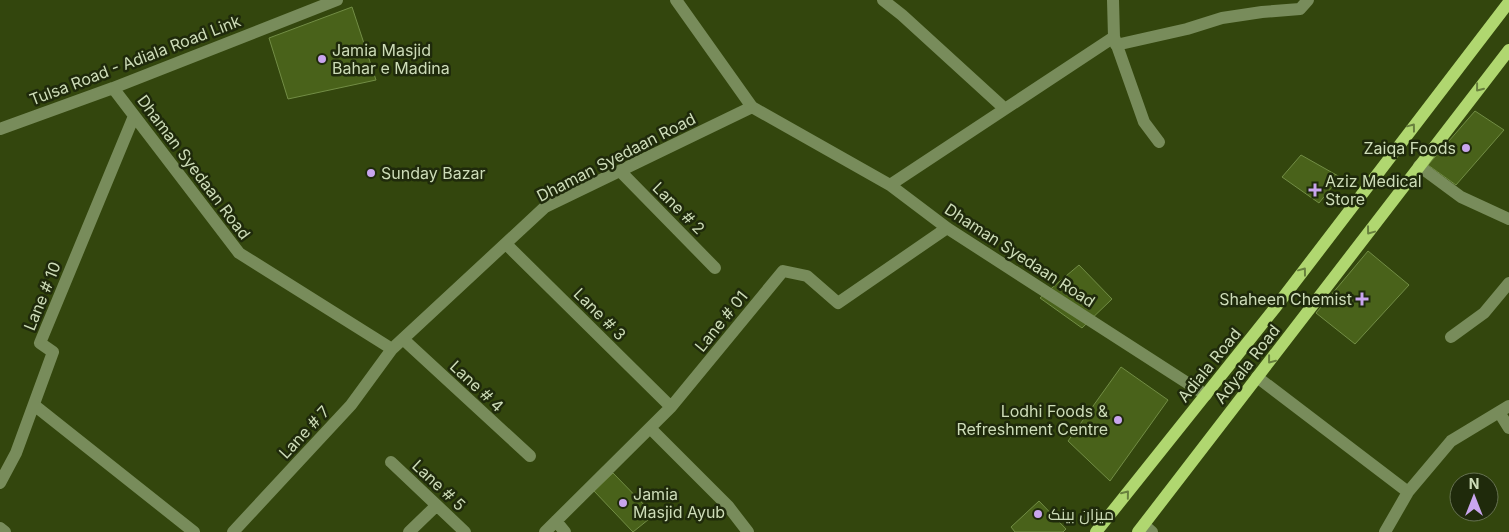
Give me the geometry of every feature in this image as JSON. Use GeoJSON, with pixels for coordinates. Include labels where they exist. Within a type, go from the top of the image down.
{"type":"FeatureCollection","features":[{"type":"Feature","properties":{"kind":"main road","name":"Adiala Road"},"geometry":{"type":"LineString","coordinates":[[1096,532],[1275,308],[1509,2]]}},
{"type":"Feature","properties":{"kind":"main road","name":"Adyala Road"},"geometry":{"type":"LineString","coordinates":[[1145,530],[1257,377],[1509,50]]}},
{"type":"Feature","properties":{"kind":"street","name":"Tulsa Road - Adiala Road Link"},"geometry":{"type":"LineString","coordinates":[[0,129],[113,88],[337,0]]}},
{"type":"Feature","properties":{"kind":"street"},"geometry":{"type":"LineString","coordinates":[[676,0],[752,107]]}},
{"type":"Feature","properties":{"kind":"street"},"geometry":{"type":"LineString","coordinates":[[883,0],[902,15],[1004,109]]}},
{"type":"Feature","properties":{"kind":"street"},"geometry":{"type":"LineString","coordinates":[[1113,0],[1115,41],[1144,122],[1159,142]]}},
{"type":"Feature","properties":{"kind":"street"},"geometry":{"type":"LineString","coordinates":[[890,184],[1004,109],[1115,41],[1187,29],[1222,18],[1300,9],[1308,0]]}},
{"type":"Feature","properties":{"kind":"street","name":"Dhaman Syedaan Road"},"geometry":{"type":"LineString","coordinates":[[113,88],[239,253],[392,349],[545,207],[752,107],[890,184],[947,228],[1206,395]]}},
{"type":"Feature","properties":{"kind":"street","name":"Lane # 10"},"geometry":{"type":"LineString","coordinates":[[0,483],[16,453],[53,352],[40,343],[134,116]]}},
{"type":"Feature","properties":{"kind":"street"},"geometry":{"type":"LineString","coordinates":[[1419,166],[1461,197],[1509,219]]}},
{"type":"Feature","properties":{"kind":"street","name":"Lane # 2"},"geometry":{"type":"LineString","coordinates":[[620,171],[715,268]]}},
{"type":"Feature","properties":{"kind":"street","name":"Lane # 01"},"geometry":{"type":"LineString","coordinates":[[545,532],[671,407],[782,271],[807,276],[838,303],[947,228]]}},
{"type":"Feature","properties":{"kind":"street","name":"Lane # 3"},"geometry":{"type":"LineString","coordinates":[[506,244],[671,407]]}},
{"type":"Feature","properties":{"kind":"street"},"geometry":{"type":"LineString","coordinates":[[1451,337],[1484,313],[1509,283]]}},
{"type":"Feature","properties":{"kind":"street","name":"Lane # 4"},"geometry":{"type":"LineString","coordinates":[[403,339],[530,456]]}},
{"type":"Feature","properties":{"kind":"street","name":"Lane # 7"},"geometry":{"type":"LineString","coordinates":[[233,532],[351,405],[392,349]]}},
{"type":"Feature","properties":{"kind":"street"},"geometry":{"type":"LineString","coordinates":[[1257,377],[1408,492]]}},
{"type":"Feature","properties":{"kind":"street"},"geometry":{"type":"LineString","coordinates":[[34,405],[194,532]]}},
{"type":"Feature","properties":{"kind":"street"},"geometry":{"type":"LineString","coordinates":[[1385,532],[1408,492],[1451,441],[1504,409],[1509,428]]}},
{"type":"Feature","properties":{"kind":"street"},"geometry":{"type":"LineString","coordinates":[[650,428],[728,506],[748,532]]}},
{"type":"Feature","properties":{"kind":"street","name":"Lane # 5"},"geometry":{"type":"LineString","coordinates":[[391,462],[465,532]]}},
{"type":"Feature","properties":{"kind":"street"},"geometry":{"type":"LineString","coordinates":[[409,532],[436,506]]}},
{"type":"Feature","properties":{"kind":"street"},"geometry":{"type":"LineString","coordinates":[[556,521],[565,532]]}},
{"type":"Feature","properties":{"kind":"street"},"geometry":{"type":"LineString","coordinates":[[0,528],[5,532]]}},
{"type":"Feature","properties":{"kind":"building","name":"Jamia Masjid Bahar e Madina"},"geometry":{"type":"Polygon","coordinates":[[[352,7],[376,80],[288,99],[269,38],[352,7]]]}},
{"type":"Feature","properties":{"kind":"building","name":"Zaiqa Foods"},"geometry":{"type":"Polygon","coordinates":[[[1475,111],[1504,130],[1456,185],[1428,165],[1475,111]]]}},
{"type":"Feature","properties":{"kind":"building","name":"Aziz Medical Store"},"geometry":{"type":"Polygon","coordinates":[[[1301,155],[1340,177],[1319,203],[1282,177],[1301,155]]]}},
{"type":"Feature","properties":{"kind":"building","name":"Shaheen Chemist"},"geometry":{"type":"Polygon","coordinates":[[[1368,251],[1409,285],[1355,344],[1316,313],[1368,251]]]}},
{"type":"Feature","properties":{"kind":"building"},"geometry":{"type":"Polygon","coordinates":[[[1079,265],[1112,299],[1082,328],[1040,298],[1079,265]]]}},
{"type":"Feature","properties":{"kind":"building","name":"Lodhi Foods & Refreshment Centre"},"geometry":{"type":"Polygon","coordinates":[[[1121,367],[1168,400],[1110,481],[1068,441],[1121,367]]]}},
{"type":"Feature","properties":{"kind":"building","name":"Jamia Masjid Ayub"},"geometry":{"type":"Polygon","coordinates":[[[613,473],[654,515],[633,532],[594,491],[613,473]]]}},
{"type":"Feature","properties":{"kind":"building","name":"میزان بینک"},"geometry":{"type":"Polygon","coordinates":[[[1039,501],[1066,529],[1063,532],[1015,532],[1011,527],[1039,501]]]}},
{"type":"Feature","properties":{"kind":"place","name":"Jamia Masjid Bahar e Madina"},"geometry":{"type":"Point","coordinates":[322,59]}},
{"type":"Feature","properties":{"kind":"place","name":"Zaiqa Foods"},"geometry":{"type":"Point","coordinates":[1466,148]}},
{"type":"Feature","properties":{"kind":"place","name":"Sunday Bazar"},"geometry":{"type":"Point","coordinates":[371,173]}},
{"type":"Feature","properties":{"kind":"place","name":"Aziz Medical Store"},"geometry":{"type":"Point","coordinates":[1315,190]}},
{"type":"Feature","properties":{"kind":"place","name":"Shaheen Chemist"},"geometry":{"type":"Point","coordinates":[1362,299]}},
{"type":"Feature","properties":{"kind":"place","name":"Lodhi Foods & Refreshment Centre"},"geometry":{"type":"Point","coordinates":[1118,420]}},
{"type":"Feature","properties":{"kind":"place","name":"Jamia Masjid Ayub"},"geometry":{"type":"Point","coordinates":[623,503]}},
{"type":"Feature","properties":{"kind":"place","name":"میزان بینک"},"geometry":{"type":"Point","coordinates":[1038,514]}}]}
